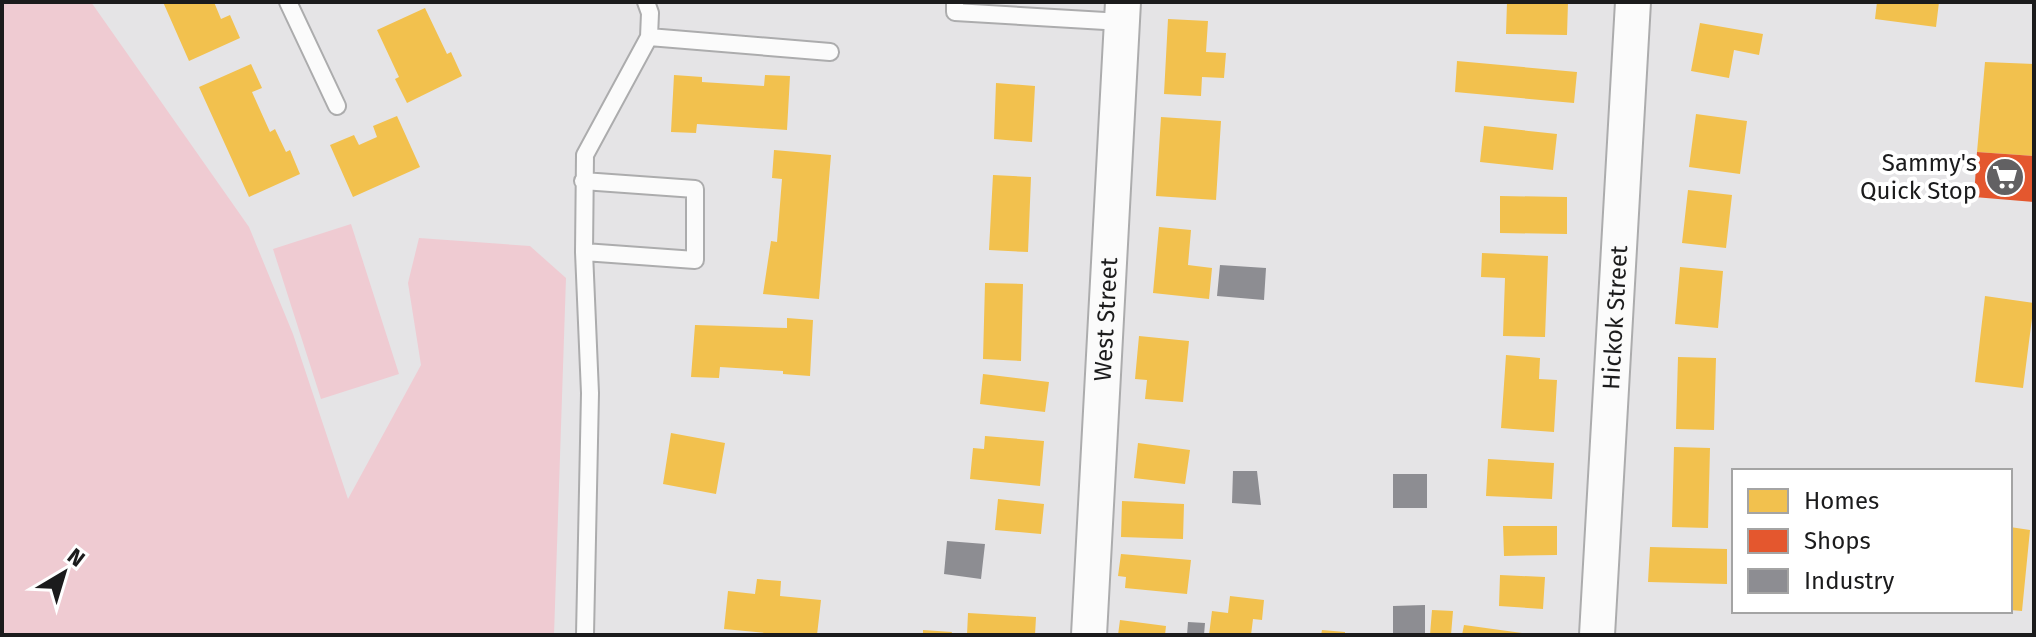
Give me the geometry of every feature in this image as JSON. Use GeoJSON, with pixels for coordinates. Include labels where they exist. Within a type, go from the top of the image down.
{"type":"FeatureCollection","features":[{"type":"Feature","properties":{"kind":"street","name":"Hickok Street"},"geometry":{"type":"LineString","coordinates":[[1597,635],[1633,2]]}},
{"type":"Feature","properties":{"kind":"street","name":"West Street"},"geometry":{"type":"LineString","coordinates":[[1089,635],[1123,12]]}},
{"type":"Feature","properties":{"kind":"lane"},"geometry":{"type":"LineString","coordinates":[[288,2],[337,106]]}},
{"type":"Feature","properties":{"kind":"lane"},"geometry":{"type":"LineString","coordinates":[[585,635],[590,393],[584,252],[585,155],[649,37],[650,13],[646,2]]}},
{"type":"Feature","properties":{"kind":"lane"},"geometry":{"type":"LineString","coordinates":[[955,2],[955,12],[1123,12]]}},
{"type":"Feature","properties":{"kind":"lane"},"geometry":{"type":"LineString","coordinates":[[649,37],[830,52]]}},
{"type":"Feature","properties":{"kind":"lane"},"geometry":{"type":"LineString","coordinates":[[583,181],[695,189],[695,260],[584,252]]}},
{"type":"Feature","properties":{"kind":"shaded area"},"geometry":{"type":"Polygon","coordinates":[[[2,2],[91,2],[249,227],[293,334],[348,499],[421,365],[408,283],[419,238],[530,246],[566,278],[554,635],[2,635],[2,2]]]}},
{"type":"Feature","properties":{"kind":"shaded area"},"geometry":{"type":"Polygon","coordinates":[[[351,224],[399,374],[321,399],[273,249],[351,224]]]}},
{"type":"Feature","properties":{"kind":"building: Homes"},"geometry":{"type":"Polygon","coordinates":[[[163,2],[214,2],[221,19],[230,15],[240,38],[189,61],[163,2]]]}},
{"type":"Feature","properties":{"kind":"building: Homes"},"geometry":{"type":"Polygon","coordinates":[[[1507,2],[1568,2],[1567,35],[1506,34],[1507,2]]]}},
{"type":"Feature","properties":{"kind":"building: Homes"},"geometry":{"type":"Polygon","coordinates":[[[1877,2],[1939,2],[1936,27],[1875,19],[1877,2]]]}},
{"type":"Feature","properties":{"kind":"building: Homes"},"geometry":{"type":"Polygon","coordinates":[[[425,8],[447,54],[451,52],[462,76],[407,103],[395,79],[399,77],[377,30],[425,8]]]}},
{"type":"Feature","properties":{"kind":"building: Homes"},"geometry":{"type":"Polygon","coordinates":[[[1168,19],[1208,21],[1206,52],[1226,53],[1224,78],[1202,77],[1201,96],[1164,94],[1168,19]]]}},
{"type":"Feature","properties":{"kind":"building: Homes"},"geometry":{"type":"Polygon","coordinates":[[[1700,23],[1763,34],[1759,55],[1734,50],[1729,78],[1691,71],[1700,23]]]}},
{"type":"Feature","properties":{"kind":"building: Homes"},"geometry":{"type":"Polygon","coordinates":[[[1457,61],[1577,72],[1574,103],[1455,92],[1457,61]]]}},
{"type":"Feature","properties":{"kind":"building: Homes"},"geometry":{"type":"Polygon","coordinates":[[[1985,62],[2034,64],[2034,156],[1977,152],[1985,62]]]}},
{"type":"Feature","properties":{"kind":"building: Homes"},"geometry":{"type":"Polygon","coordinates":[[[251,64],[262,88],[252,92],[270,132],[275,129],[286,152],[290,150],[300,174],[249,197],[199,87],[251,64]]]}},
{"type":"Feature","properties":{"kind":"building: Homes"},"geometry":{"type":"Polygon","coordinates":[[[674,75],[702,77],[702,82],[764,86],[765,75],[790,76],[787,130],[697,124],[696,133],[671,132],[674,75]]]}},
{"type":"Feature","properties":{"kind":"building: Homes"},"geometry":{"type":"Polygon","coordinates":[[[996,83],[1035,86],[1032,142],[994,139],[996,83]]]}},
{"type":"Feature","properties":{"kind":"building: Homes"},"geometry":{"type":"Polygon","coordinates":[[[1696,114],[1747,121],[1740,174],[1689,167],[1696,114]]]}},
{"type":"Feature","properties":{"kind":"building: Homes"},"geometry":{"type":"Polygon","coordinates":[[[397,116],[420,167],[353,197],[330,145],[354,135],[359,145],[377,137],[373,126],[397,116]]]}},
{"type":"Feature","properties":{"kind":"building: Homes"},"geometry":{"type":"Polygon","coordinates":[[[1161,117],[1221,121],[1216,200],[1156,196],[1161,117]]]}},
{"type":"Feature","properties":{"kind":"building: Homes"},"geometry":{"type":"Polygon","coordinates":[[[1484,126],[1557,134],[1553,170],[1480,162],[1484,126]]]}},
{"type":"Feature","properties":{"kind":"building: Homes"},"geometry":{"type":"Polygon","coordinates":[[[774,150],[831,155],[819,299],[763,294],[771,241],[777,242],[782,179],[772,178],[774,150]]]}},
{"type":"Feature","properties":{"kind":"building: Homes"},"geometry":{"type":"Polygon","coordinates":[[[993,175],[1031,177],[1028,252],[989,250],[993,175]]]}},
{"type":"Feature","properties":{"kind":"building: Homes"},"geometry":{"type":"Polygon","coordinates":[[[1688,190],[1732,195],[1726,248],[1682,243],[1688,190]]]}},
{"type":"Feature","properties":{"kind":"building: Homes"},"geometry":{"type":"Polygon","coordinates":[[[1500,196],[1567,197],[1567,234],[1500,233],[1500,196]]]}},
{"type":"Feature","properties":{"kind":"building: Homes"},"geometry":{"type":"Polygon","coordinates":[[[1159,227],[1191,230],[1188,265],[1212,268],[1209,299],[1153,293],[1159,227]]]}},
{"type":"Feature","properties":{"kind":"building: Homes"},"geometry":{"type":"Polygon","coordinates":[[[1482,253],[1548,256],[1545,337],[1503,336],[1505,278],[1481,277],[1482,253]]]}},
{"type":"Feature","properties":{"kind":"building: Homes"},"geometry":{"type":"Polygon","coordinates":[[[1680,267],[1723,271],[1718,328],[1675,324],[1680,267]]]}},
{"type":"Feature","properties":{"kind":"building: Homes"},"geometry":{"type":"Polygon","coordinates":[[[985,283],[1023,284],[1021,361],[983,359],[985,283]]]}},
{"type":"Feature","properties":{"kind":"building: Homes"},"geometry":{"type":"Polygon","coordinates":[[[1985,296],[2034,303],[2023,388],[1975,382],[1985,296]]]}},
{"type":"Feature","properties":{"kind":"building: Homes"},"geometry":{"type":"Polygon","coordinates":[[[787,318],[813,320],[810,376],[720,367],[719,378],[691,377],[695,325],[787,328],[787,318]]]}},
{"type":"Feature","properties":{"kind":"building: Homes"},"geometry":{"type":"Polygon","coordinates":[[[1139,336],[1189,341],[1183,402],[1145,399],[1147,380],[1135,379],[1139,336]]]}},
{"type":"Feature","properties":{"kind":"building: Homes"},"geometry":{"type":"Polygon","coordinates":[[[1506,355],[1540,358],[1539,379],[1557,380],[1554,432],[1501,428],[1506,355]]]}},
{"type":"Feature","properties":{"kind":"building: Homes"},"geometry":{"type":"Polygon","coordinates":[[[1678,357],[1716,358],[1714,430],[1676,429],[1678,357]]]}},
{"type":"Feature","properties":{"kind":"building: Homes"},"geometry":{"type":"Polygon","coordinates":[[[983,374],[1049,382],[1045,412],[980,404],[983,374]]]}},
{"type":"Feature","properties":{"kind":"building: Homes"},"geometry":{"type":"Polygon","coordinates":[[[671,433],[725,443],[716,494],[663,484],[671,433]]]}},
{"type":"Feature","properties":{"kind":"building: Homes"},"geometry":{"type":"Polygon","coordinates":[[[985,436],[1044,441],[1040,486],[970,479],[973,448],[984,449],[985,436]]]}},
{"type":"Feature","properties":{"kind":"building: Homes"},"geometry":{"type":"Polygon","coordinates":[[[1138,443],[1190,450],[1185,484],[1134,478],[1138,443]]]}},
{"type":"Feature","properties":{"kind":"building: Homes"},"geometry":{"type":"Polygon","coordinates":[[[1674,447],[1710,448],[1708,528],[1672,527],[1674,447]]]}},
{"type":"Feature","properties":{"kind":"building: Homes"},"geometry":{"type":"Polygon","coordinates":[[[1488,459],[1554,463],[1552,499],[1486,496],[1488,459]]]}},
{"type":"Feature","properties":{"kind":"building: Homes"},"geometry":{"type":"Polygon","coordinates":[[[998,499],[1044,504],[1041,534],[995,530],[998,499]]]}},
{"type":"Feature","properties":{"kind":"building: Homes"},"geometry":{"type":"Polygon","coordinates":[[[1122,501],[1184,504],[1183,539],[1121,537],[1122,501]]]}},
{"type":"Feature","properties":{"kind":"building: Homes"},"geometry":{"type":"Polygon","coordinates":[[[1503,526],[1557,526],[1557,555],[1504,556],[1503,526]]]}},
{"type":"Feature","properties":{"kind":"building: Homes"},"geometry":{"type":"Polygon","coordinates":[[[2012,527],[2030,530],[2022,611],[2012,610],[2012,527]]]}},
{"type":"Feature","properties":{"kind":"building: Homes"},"geometry":{"type":"Polygon","coordinates":[[[1650,547],[1727,549],[1727,584],[1648,582],[1650,547]]]}},
{"type":"Feature","properties":{"kind":"building: Homes"},"geometry":{"type":"Polygon","coordinates":[[[1121,554],[1191,560],[1187,594],[1125,588],[1126,577],[1118,576],[1121,554]]]}},
{"type":"Feature","properties":{"kind":"building: Homes"},"geometry":{"type":"Polygon","coordinates":[[[1500,575],[1545,577],[1543,609],[1499,606],[1500,575]]]}},
{"type":"Feature","properties":{"kind":"building: Homes"},"geometry":{"type":"Polygon","coordinates":[[[757,579],[781,581],[780,596],[821,600],[817,635],[724,629],[728,591],[755,594],[757,579]]]}},
{"type":"Feature","properties":{"kind":"building: Homes"},"geometry":{"type":"Polygon","coordinates":[[[1230,596],[1264,600],[1262,620],[1253,619],[1251,635],[1209,635],[1212,611],[1228,613],[1230,596]]]}},
{"type":"Feature","properties":{"kind":"building: Homes"},"geometry":{"type":"Polygon","coordinates":[[[1432,610],[1453,611],[1451,635],[1430,635],[1432,610]]]}},
{"type":"Feature","properties":{"kind":"building: Homes"},"geometry":{"type":"Polygon","coordinates":[[[968,613],[1036,617],[1035,635],[967,635],[968,613]]]}},
{"type":"Feature","properties":{"kind":"building: Homes"},"geometry":{"type":"Polygon","coordinates":[[[1120,620],[1166,626],[1165,635],[1118,635],[1120,620]]]}},
{"type":"Feature","properties":{"kind":"building: Homes"},"geometry":{"type":"Polygon","coordinates":[[[1464,625],[1522,633],[1462,635],[1464,625]]]}},
{"type":"Feature","properties":{"kind":"building: Homes"},"geometry":{"type":"Polygon","coordinates":[[[923,630],[952,632],[951,635],[923,635],[923,630]]]}},
{"type":"Feature","properties":{"kind":"building: Homes"},"geometry":{"type":"Polygon","coordinates":[[[1322,630],[1345,632],[1345,635],[1321,635],[1322,630]]]}},
{"type":"Feature","properties":{"kind":"building: Shops","name":"Sammy's Quick Stop"},"geometry":{"type":"Polygon","coordinates":[[[1977,152],[2034,156],[2034,202],[1974,197],[1977,152]]]}},
{"type":"Feature","properties":{"kind":"building: Industry"},"geometry":{"type":"Polygon","coordinates":[[[1220,265],[1266,268],[1264,300],[1217,296],[1220,265]]]}},
{"type":"Feature","properties":{"kind":"building: Industry"},"geometry":{"type":"Polygon","coordinates":[[[1233,471],[1257,471],[1261,505],[1232,503],[1233,471]]]}},
{"type":"Feature","properties":{"kind":"building: Industry"},"geometry":{"type":"Polygon","coordinates":[[[1393,474],[1427,474],[1427,508],[1393,508],[1393,474]]]}},
{"type":"Feature","properties":{"kind":"building: Industry"},"geometry":{"type":"Polygon","coordinates":[[[947,541],[985,544],[981,579],[944,574],[947,541]]]}},
{"type":"Feature","properties":{"kind":"building: Industry"},"geometry":{"type":"Polygon","coordinates":[[[1425,605],[1425,635],[1393,635],[1393,606],[1425,605]]]}},
{"type":"Feature","properties":{"kind":"building: Industry"},"geometry":{"type":"Polygon","coordinates":[[[1188,622],[1205,623],[1204,635],[1187,635],[1188,622]]]}},
{"type":"Feature","properties":{"kind":"place","name":"Sammy's Quick Stop"},"geometry":{"type":"Point","coordinates":[2005,177]}}]}
